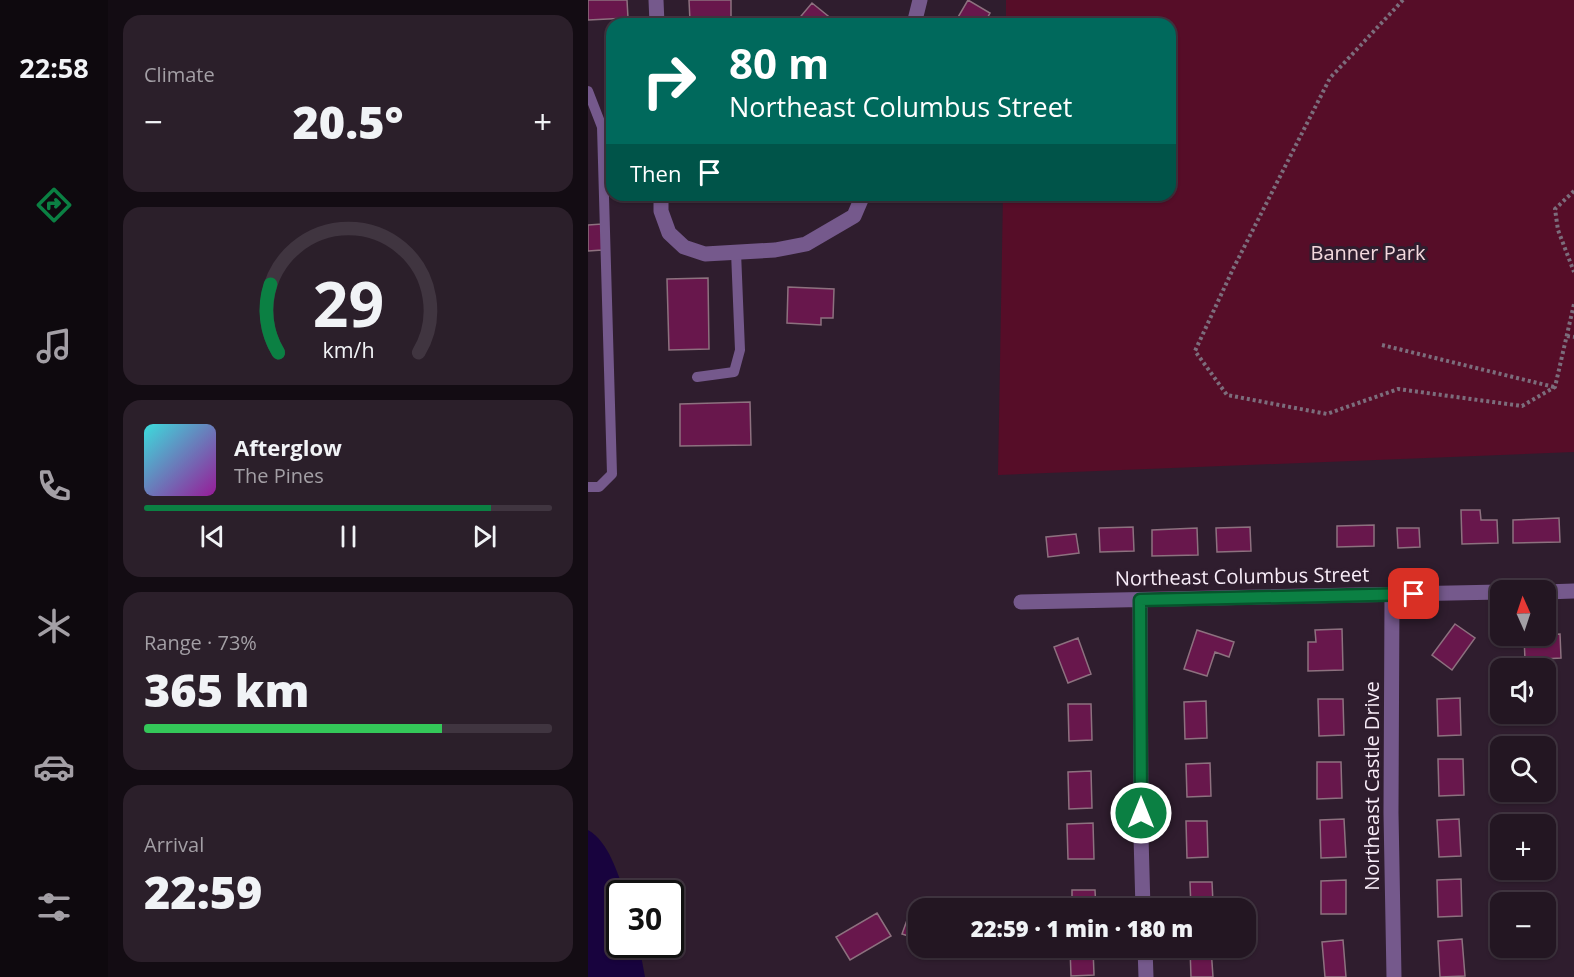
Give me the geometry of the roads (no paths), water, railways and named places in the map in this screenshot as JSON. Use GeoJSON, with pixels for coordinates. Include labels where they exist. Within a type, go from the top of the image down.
{"type":"FeatureCollection","features":[{"type":"Feature","properties":{"kind":"street"},"geometry":{"type":"LineString","coordinates":[[656,0],[657,18]]}},
{"type":"Feature","properties":{"kind":"street"},"geometry":{"type":"LineString","coordinates":[[916,18],[920,0]]}},
{"type":"Feature","properties":{"kind":"street"},"geometry":{"type":"LineString","coordinates":[[661,201],[661,211],[669,233],[684,248],[705,254],[775,250],[806,244],[854,216],[860,201]]}},
{"type":"Feature","properties":{"kind":"street"},"geometry":{"type":"LineString","coordinates":[[1556,592],[1574,591]]}},
{"type":"Feature","properties":{"kind":"street","name":"Northeast Columbus Street"},"geometry":{"type":"LineString","coordinates":[[1021,602],[1490,592]]}},
{"type":"Feature","properties":{"kind":"street","name":"Northeast Castle Drive"},"geometry":{"type":"LineString","coordinates":[[1392,594],[1391,813],[1394,977]]}},
{"type":"Feature","properties":{"kind":"street"},"geometry":{"type":"LineString","coordinates":[[1140,600],[1143,898]]}},
{"type":"Feature","properties":{"kind":"street"},"geometry":{"type":"LineString","coordinates":[[1145,958],[1146,977]]}},
{"type":"Feature","properties":{"kind":"lane"},"geometry":{"type":"LineString","coordinates":[[588,91],[602,127],[612,474],[599,487],[588,487]]}},
{"type":"Feature","properties":{"kind":"lane"},"geometry":{"type":"LineString","coordinates":[[697,377],[734,372],[740,350],[736,252]]}},
{"type":"Feature","properties":{"kind":"park label","name":"Banner Park"},"geometry":{"type":"Point","coordinates":[1368,252]}}]}
